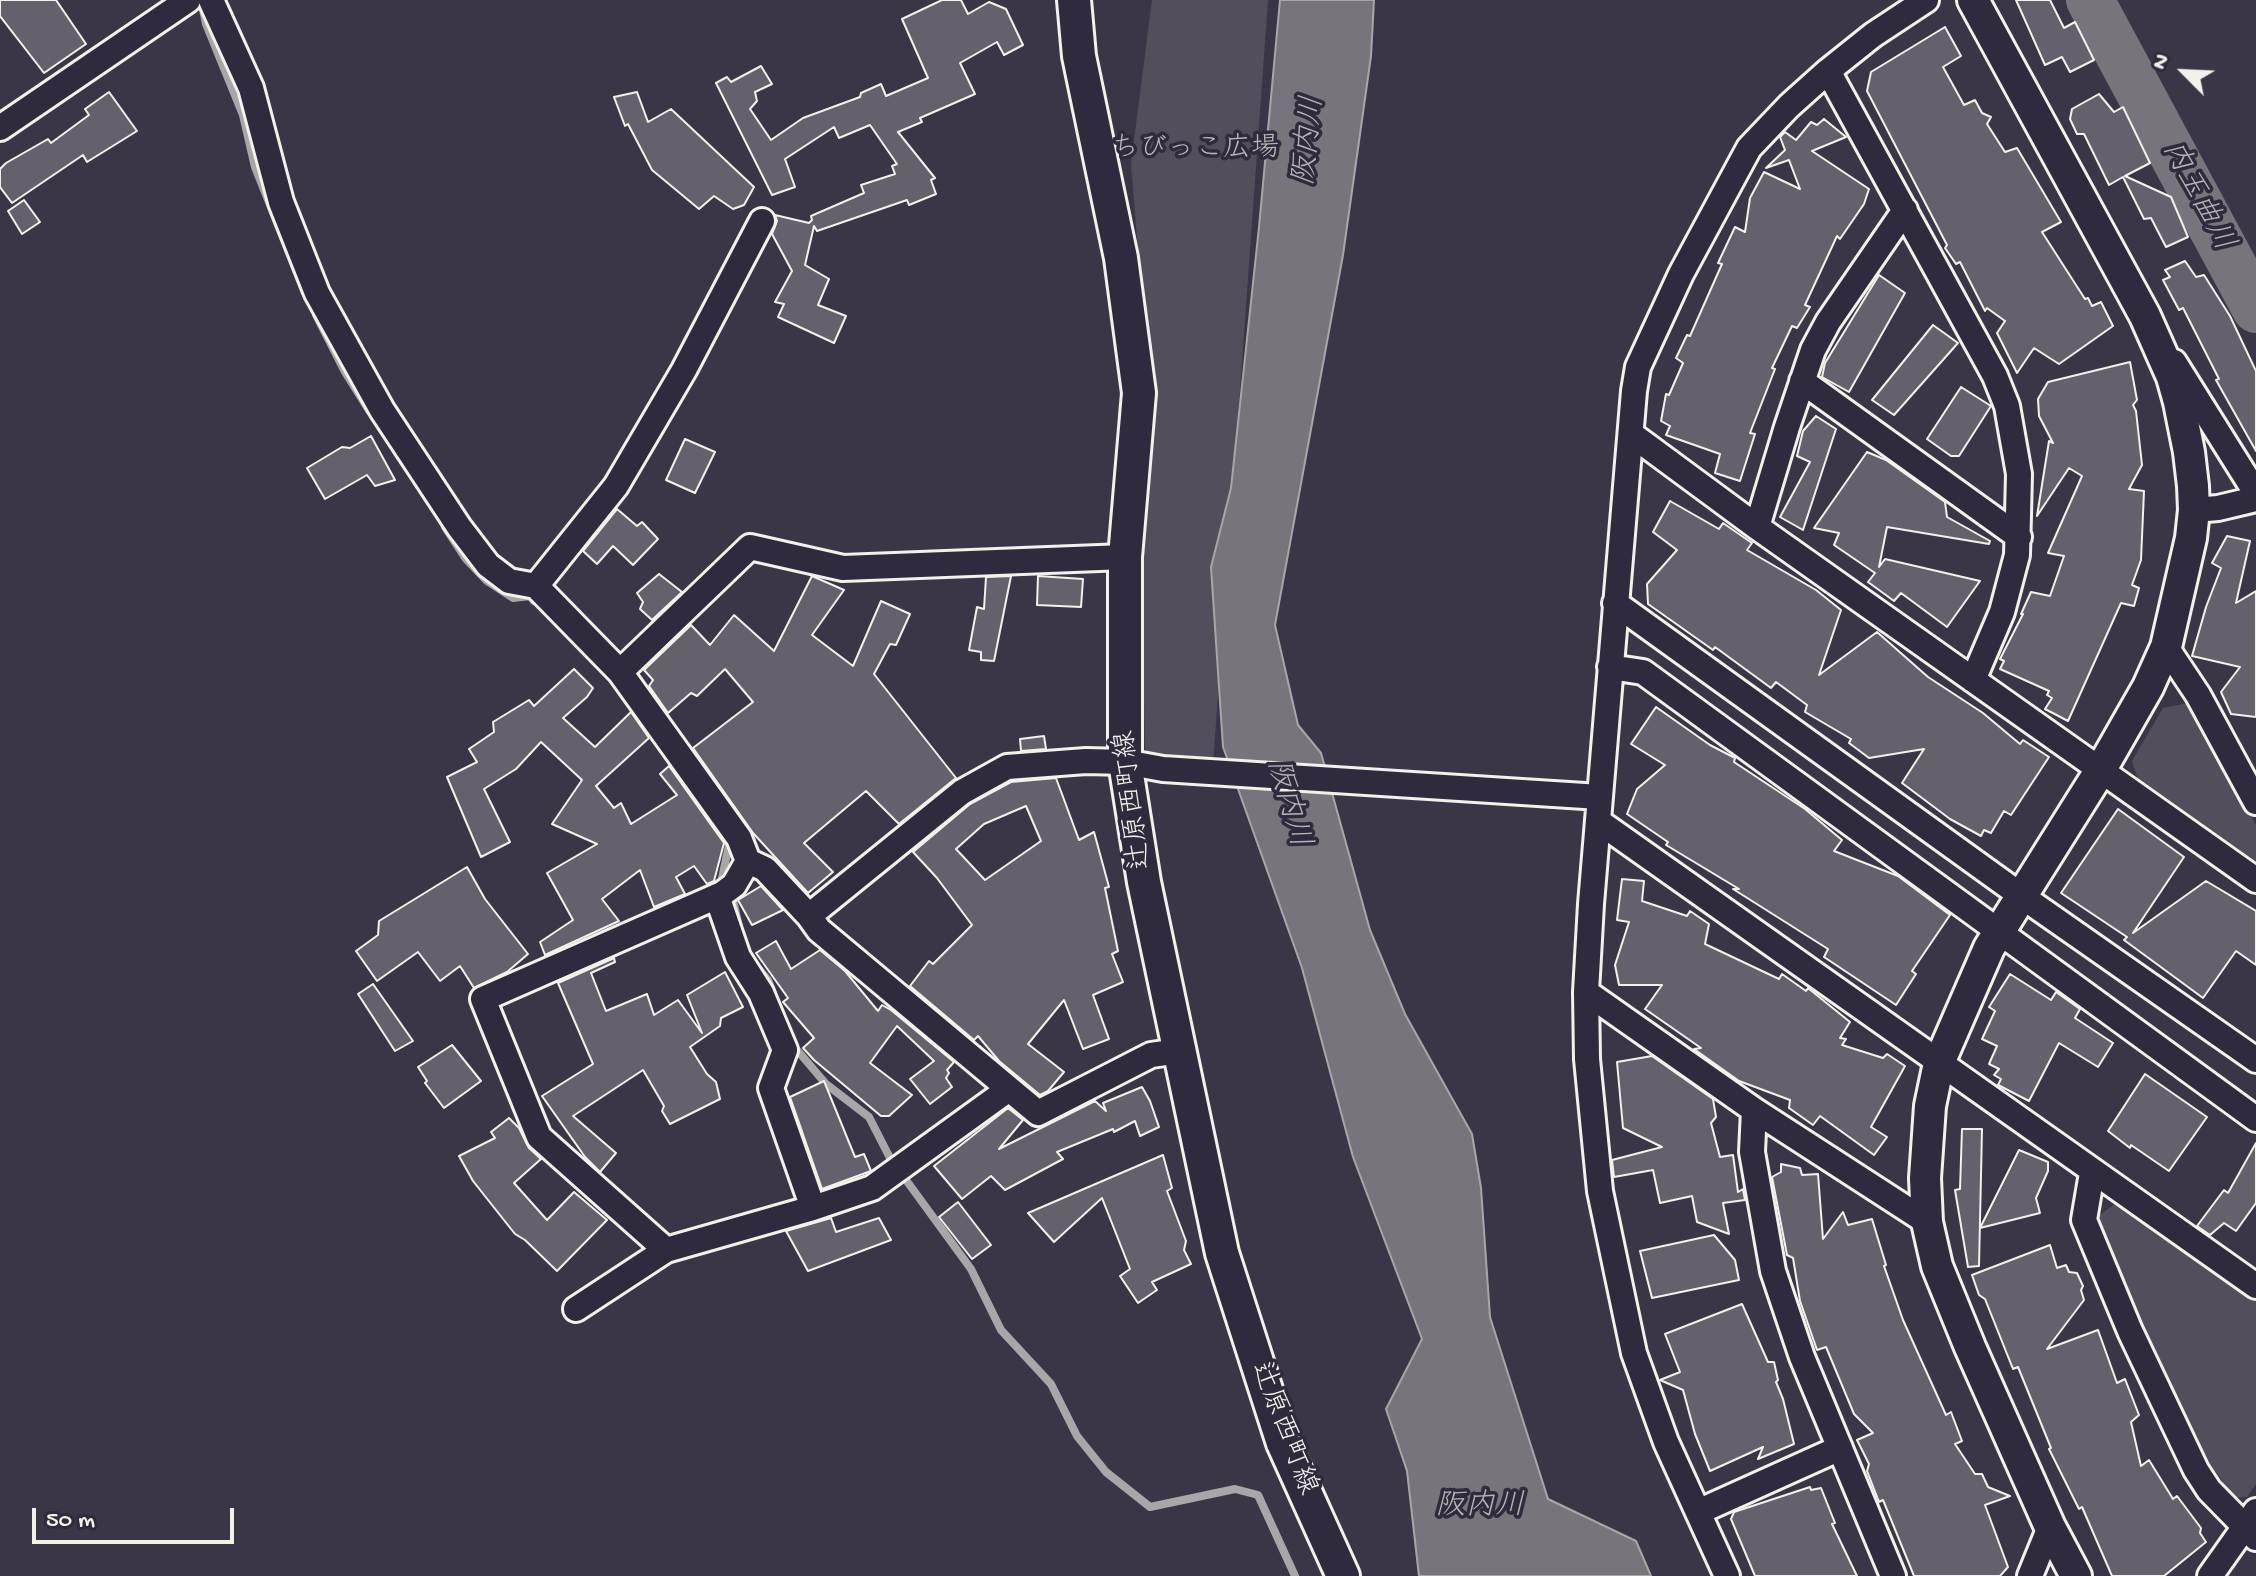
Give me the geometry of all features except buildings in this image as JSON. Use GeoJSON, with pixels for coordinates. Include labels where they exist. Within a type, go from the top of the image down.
{"type":"FeatureCollection","features":[{"type":"Feature","properties":{"kind":"main road","name":"辻原西町線"},"geometry":{"type":"LineString","coordinates":[[1074,0],[1079,56],[1121,258],[1139,393],[1125,557],[1125,762],[1144,882],[1222,1253],[1283,1443],[1343,1576]]}},
{"type":"Feature","properties":{"kind":"street"},"geometry":{"type":"LineString","coordinates":[[0,128],[188,0]]}},
{"type":"Feature","properties":{"kind":"street"},"geometry":{"type":"LineString","coordinates":[[211,0],[251,88],[281,202],[317,293],[382,410],[488,565],[509,581],[536,586],[620,672],[739,838],[748,861],[765,869],[819,930],[1038,1113],[1151,1055],[1179,1051]]}},
{"type":"Feature","properties":{"kind":"street"},"geometry":{"type":"LineString","coordinates":[[1727,1576],[1646,1390],[1634,1353],[1611,1245],[1592,1129],[1586,992],[1615,603],[1638,367],[1700,235],[1749,148],[1828,71],[1873,35],[1926,0]]}},
{"type":"Feature","properties":{"kind":"street"},"geometry":{"type":"LineString","coordinates":[[1973,0],[2145,316],[2256,496],[2218,508],[2194,510]]}},
{"type":"Feature","properties":{"kind":"street"},"geometry":{"type":"LineString","coordinates":[[1828,71],[1995,376],[2007,406],[2019,474],[2019,537],[2002,612],[1973,680]]}},
{"type":"Feature","properties":{"kind":"street"},"geometry":{"type":"LineString","coordinates":[[1757,527],[1802,381],[1828,322],[1905,210]]}},
{"type":"Feature","properties":{"kind":"street"},"geometry":{"type":"LineString","coordinates":[[536,586],[616,486],[684,370],[762,221]]}},
{"type":"Feature","properties":{"kind":"street"},"geometry":{"type":"LineString","coordinates":[[2076,1576],[2050,1527],[1937,1266],[1927,1222],[1925,1178],[1929,1120],[1939,1063],[1989,948],[2100,771],[2148,687],[2166,647],[2194,510],[2189,452],[2179,402],[2172,377],[2145,316]]}},
{"type":"Feature","properties":{"kind":"street"},"geometry":{"type":"LineString","coordinates":[[1802,381],[2019,537]]}},
{"type":"Feature","properties":{"kind":"street"},"geometry":{"type":"LineString","coordinates":[[1631,434],[1757,527],[2256,880]]}},
{"type":"Feature","properties":{"kind":"street"},"geometry":{"type":"LineString","coordinates":[[620,672],[750,547],[843,568],[1125,557]]}},
{"type":"Feature","properties":{"kind":"street"},"geometry":{"type":"LineString","coordinates":[[1615,603],[2023,897],[2256,1060]]}},
{"type":"Feature","properties":{"kind":"street"},"geometry":{"type":"LineString","coordinates":[[2166,647],[2198,695],[2256,802]]}},
{"type":"Feature","properties":{"kind":"street"},"geometry":{"type":"LineString","coordinates":[[1610,667],[1643,672],[2256,1119]]}},
{"type":"Feature","properties":{"kind":"street"},"geometry":{"type":"LineString","coordinates":[[809,916],[962,792],[1007,767],[1086,761],[1125,762],[1163,769],[1449,786],[1599,809],[1939,1063],[2256,1286]]}},
{"type":"Feature","properties":{"kind":"street"},"geometry":{"type":"LineString","coordinates":[[666,1250],[539,1137],[483,999],[724,892],[748,861]]}},
{"type":"Feature","properties":{"kind":"street"},"geometry":{"type":"LineString","coordinates":[[724,892],[738,957],[761,993],[785,1050],[771,1088],[813,1208]]}},
{"type":"Feature","properties":{"kind":"street"},"geometry":{"type":"LineString","coordinates":[[1586,992],[1754,1110],[1927,1222]]}},
{"type":"Feature","properties":{"kind":"street"},"geometry":{"type":"LineString","coordinates":[[576,1309],[666,1250],[872,1188],[1009,1089]]}},
{"type":"Feature","properties":{"kind":"street"},"geometry":{"type":"LineString","coordinates":[[1754,1110],[1752,1152],[1773,1271],[1802,1357],[1893,1576]]}},
{"type":"Feature","properties":{"kind":"street"},"geometry":{"type":"LineString","coordinates":[[2092,1173],[2084,1220],[2130,1331],[2196,1470],[2209,1490],[2252,1525],[2210,1576]]}},
{"type":"Feature","properties":{"kind":"street"},"geometry":{"type":"LineString","coordinates":[[1698,1512],[1840,1448]]}},
{"type":"Feature","properties":{"kind":"street"},"geometry":{"type":"LineString","coordinates":[[2030,1576],[2050,1527]]}},
{"type":"Feature","properties":{"kind":"green space","name":"ちびっこ広場"},"geometry":{"type":"Polygon","coordinates":[[[1152,0],[1268,0],[1213,764],[1148,758],[1145,748],[1141,572],[1156,403],[1144,324],[1131,164],[1152,0]]]}},
{"type":"Feature","properties":{"kind":"green space"},"geometry":{"type":"Polygon","coordinates":[[[2188,703],[2256,825],[2256,861],[2245,859],[2139,783],[2132,761],[2163,708],[2188,703]]]}},
{"type":"Feature","properties":{"kind":"green space"},"geometry":{"type":"Polygon","coordinates":[[[2116,1203],[2256,1302],[2256,1484],[2247,1497],[2233,1498],[2200,1448],[2167,1388],[2097,1217],[2116,1203]]]}},
{"type":"Feature","properties":{"kind":"water","name":"阪内川"},"geometry":{"type":"Polygon","coordinates":[[[1280,0],[1374,0],[1371,56],[1343,255],[1275,625],[1298,725],[1321,753],[1370,930],[1405,1014],[1472,1134],[1481,1188],[1490,1317],[1548,1499],[1636,1541],[1651,1576],[1419,1576],[1407,1471],[1386,1409],[1422,1339],[1353,1157],[1302,968],[1223,747],[1211,567],[1231,488],[1280,0]]]}},
{"type":"Feature","properties":{"kind":"waterway","name":"内玉曲川"},"geometry":{"type":"LineString","coordinates":[[2090,0],[2256,309]]}},
{"type":"Feature","properties":{"kind":"waterway"},"geometry":{"type":"LineString","coordinates":[[202,5],[206,24],[243,115],[255,167],[305,293]]}},
{"type":"Feature","properties":{"kind":"waterway"},"geometry":{"type":"LineString","coordinates":[[316,315],[370,412]]}},
{"type":"Feature","properties":{"kind":"waterway"},"geometry":{"type":"LineString","coordinates":[[445,527],[466,559],[487,581],[513,598],[530,596],[534,601]]}},
{"type":"Feature","properties":{"kind":"waterway"},"geometry":{"type":"LineString","coordinates":[[722,834],[729,845],[722,878],[733,900],[739,927]]}},
{"type":"Feature","properties":{"kind":"waterway"},"geometry":{"type":"LineString","coordinates":[[757,967],[768,980],[773,993]]}},
{"type":"Feature","properties":{"kind":"waterway"},"geometry":{"type":"LineString","coordinates":[[791,1043],[826,1084],[869,1117],[890,1158],[971,1269],[1001,1330],[1051,1384],[1077,1436],[1106,1472],[1150,1507],[1235,1489],[1258,1495],[1295,1576]]}}]}
